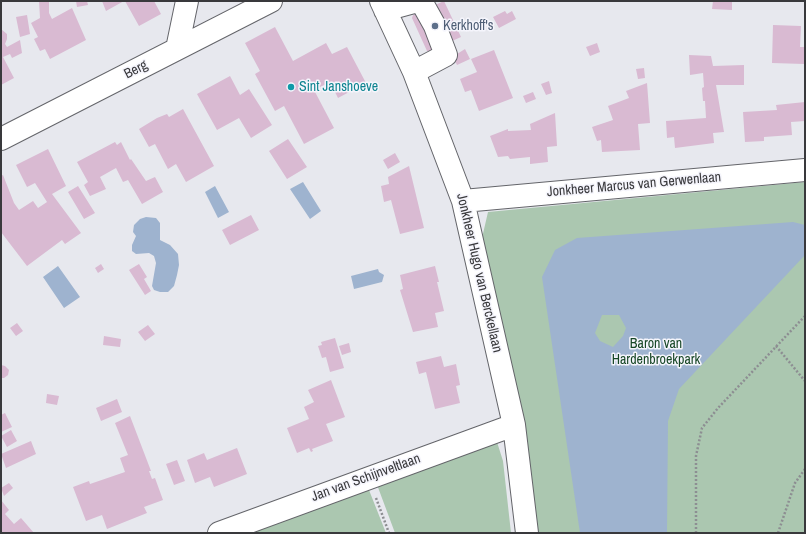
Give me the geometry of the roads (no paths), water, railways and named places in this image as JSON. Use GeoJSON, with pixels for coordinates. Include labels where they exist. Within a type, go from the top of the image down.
{"type":"FeatureCollection","features":[{"type":"Feature","properties":{"kind":"street"},"geometry":{"type":"LineString","coordinates":[[177,49],[187,1]]}},
{"type":"Feature","properties":{"kind":"street","name":"Berg"},"geometry":{"type":"LineString","coordinates":[[1,139],[271,1]]}},
{"type":"Feature","properties":{"kind":"street"},"geometry":{"type":"LineString","coordinates":[[383,6],[420,1],[435,26],[446,55],[414,72]]}},
{"type":"Feature","properties":{"kind":"street","name":"Jonkheer Hugo van Berckellaan"},"geometry":{"type":"LineString","coordinates":[[383,6],[414,72],[463,200],[514,425],[527,533]]}},
{"type":"Feature","properties":{"kind":"street","name":"Jonkheer Marcus van Gerwenlaan"},"geometry":{"type":"LineString","coordinates":[[463,200],[805,170]]}},
{"type":"Feature","properties":{"kind":"street","name":"Jan van Schijnveltlaan"},"geometry":{"type":"LineString","coordinates":[[219,533],[368,477],[514,425]]}},
{"type":"Feature","properties":{"kind":"water"},"geometry":{"type":"Polygon","coordinates":[[[303,182],[321,211],[310,219],[290,189],[303,182]]]}},
{"type":"Feature","properties":{"kind":"water"},"geometry":{"type":"Polygon","coordinates":[[[215,186],[229,212],[218,218],[205,192],[215,186]]]}},
{"type":"Feature","properties":{"kind":"water"},"geometry":{"type":"Polygon","coordinates":[[[146,217],[156,218],[160,223],[160,240],[170,245],[178,254],[179,265],[177,275],[174,286],[168,292],[154,290],[152,286],[156,263],[154,256],[149,253],[136,254],[132,251],[132,245],[136,236],[133,232],[134,225],[140,219],[146,217]]]}},
{"type":"Feature","properties":{"kind":"water"},"geometry":{"type":"Polygon","coordinates":[[[793,222],[805,225],[805,255],[679,389],[668,421],[667,533],[580,533],[542,277],[555,250],[577,238],[793,222]],[[602,315],[595,333],[600,341],[613,347],[623,336],[626,328],[619,315],[602,315]]]}},
{"type":"Feature","properties":{"kind":"water"},"geometry":{"type":"Polygon","coordinates":[[[58,266],[80,297],[64,308],[43,277],[58,266]]]}},
{"type":"Feature","properties":{"kind":"water"},"geometry":{"type":"Polygon","coordinates":[[[378,269],[379,272],[384,275],[382,282],[354,289],[351,276],[378,269]]]}},
{"type":"Feature","properties":{"kind":"place","name":"Kerkhoff's"},"geometry":{"type":"Point","coordinates":[435,26]}},
{"type":"Feature","properties":{"kind":"place","name":"Sint Janshoeve"},"geometry":{"type":"Point","coordinates":[291,87]}},
{"type":"Feature","properties":{"kind":"park label","name":"Baron van Hardenbroekpark"},"geometry":{"type":"Point","coordinates":[656,352]}}]}
